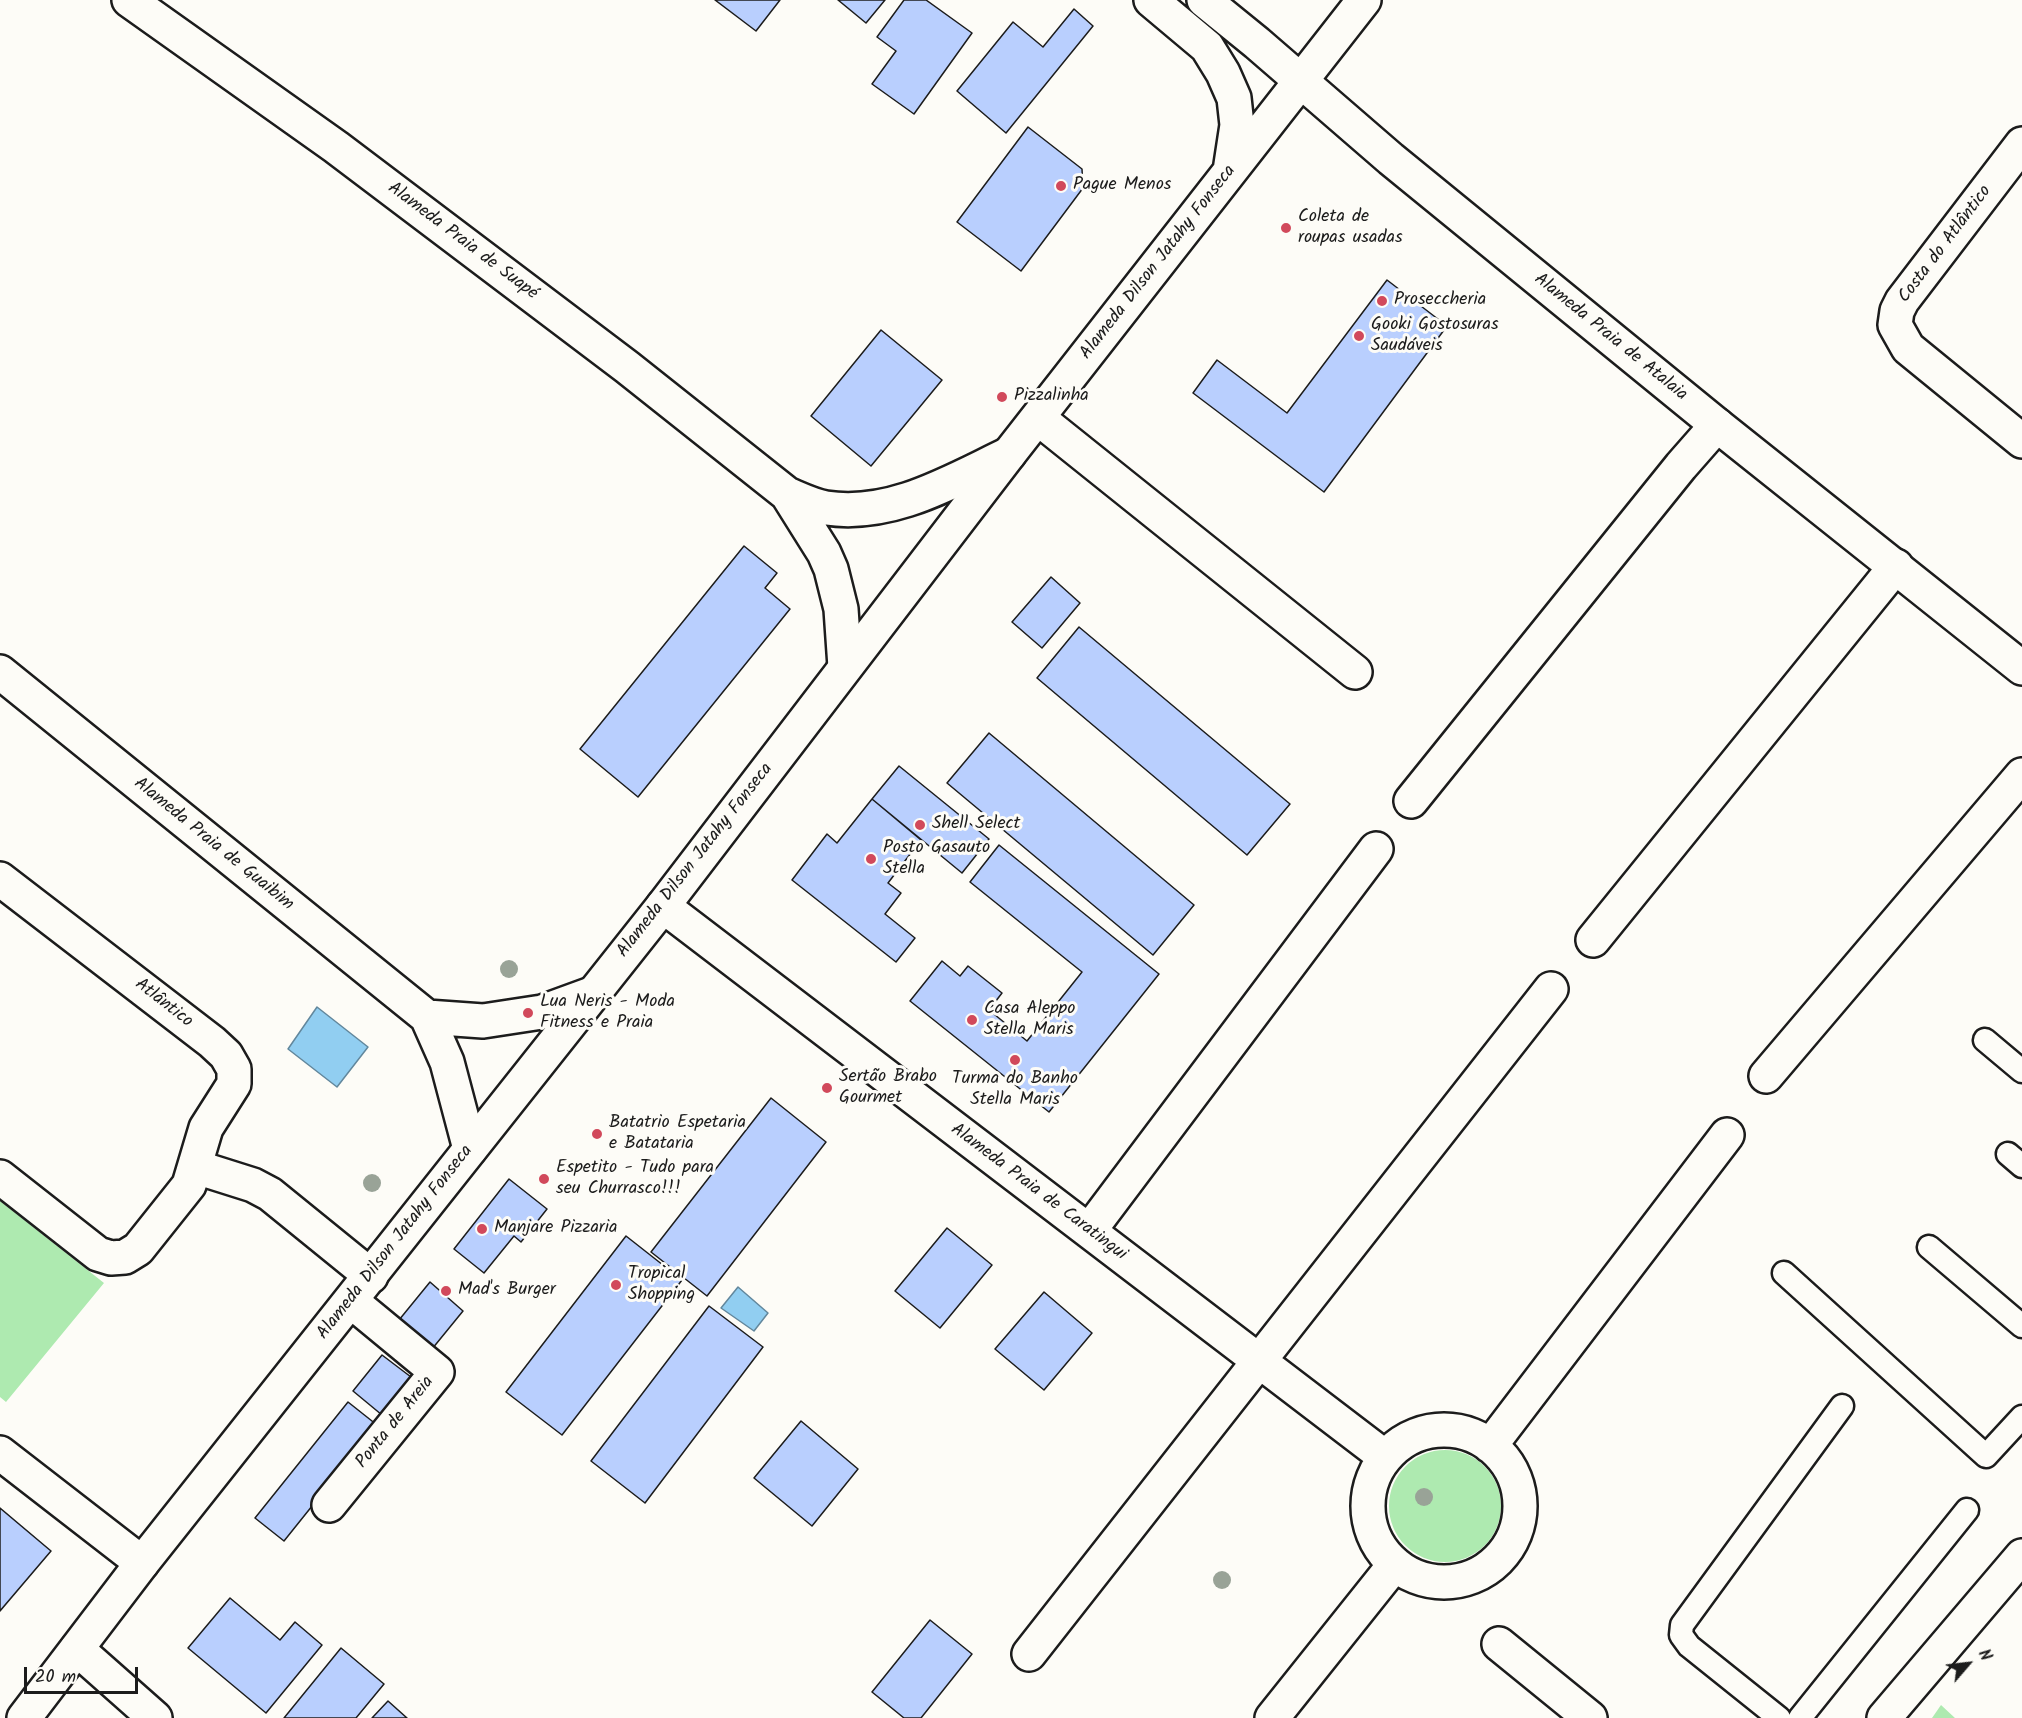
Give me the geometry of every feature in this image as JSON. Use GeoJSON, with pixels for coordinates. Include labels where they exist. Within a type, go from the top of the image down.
{"type":"FeatureCollection","features":[{"type":"Feature","properties":{"kind":"street","name":"Alameda Praia de Suapé"},"geometry":{"type":"LineString","coordinates":[[129,0],[336,147],[627,367],[787,494],[825,508],[866,509],[912,500],[1009,454]]}},
{"type":"Feature","properties":{"kind":"street"},"geometry":{"type":"LineString","coordinates":[[1151,0],[1207,47],[1223,73],[1234,98],[1238,125],[1230,172]]}},
{"type":"Feature","properties":{"kind":"street","name":"Alameda Praia de Atalaia"},"geometry":{"type":"LineString","coordinates":[[1204,0],[1391,159],[1717,425],[2022,668]]}},
{"type":"Feature","properties":{"kind":"street","name":"Alameda Dilson Jatahy Fonseca"},"geometry":{"type":"LineString","coordinates":[[24,1718],[142,1563],[663,906],[1009,454],[1364,0]]}},
{"type":"Feature","properties":{"kind":"street","name":"Costa do Atlântico"},"geometry":{"type":"LineString","coordinates":[[2022,144],[1902,302],[1897,311],[1895,325],[1908,348],[2022,441]]}},
{"type":"Feature","properties":{"kind":"street"},"geometry":{"type":"LineString","coordinates":[[1038,418],[1355,672]]}},
{"type":"Feature","properties":{"kind":"street"},"geometry":{"type":"LineString","coordinates":[[1411,801],[1681,466],[1717,425]]}},
{"type":"Feature","properties":{"kind":"street","name":"Alameda Praia de Suapé"},"geometry":{"type":"LineString","coordinates":[[787,494],[824,553],[831,569],[841,609],[845,667]]}},
{"type":"Feature","properties":{"kind":"street"},"geometry":{"type":"LineString","coordinates":[[1593,940],[1896,566]]}},
{"type":"Feature","properties":{"kind":"street","name":"Alameda Praia de Guaibim"},"geometry":{"type":"LineString","coordinates":[[0,672],[427,1017],[447,1062],[470,1149]]}},
{"type":"Feature","properties":{"kind":"street"},"geometry":{"type":"LineString","coordinates":[[1766,1076],[2022,775]]}},
{"type":"Feature","properties":{"kind":"street"},"geometry":{"type":"LineString","coordinates":[[1089,1231],[1376,849]]}},
{"type":"Feature","properties":{"kind":"street","name":"Atlântico"},"geometry":{"type":"LineString","coordinates":[[0,879],[226,1055],[234,1069],[234,1084],[228,1097],[206,1128],[189,1185],[138,1249],[125,1257],[111,1258],[98,1254],[0,1177]]}},
{"type":"Feature","properties":{"kind":"street","name":"Alameda Praia de Caratingui"},"geometry":{"type":"LineString","coordinates":[[663,906],[1385,1457]]}},
{"type":"Feature","properties":{"kind":"street"},"geometry":{"type":"LineString","coordinates":[[1029,1654],[1551,989]]}},
{"type":"Feature","properties":{"kind":"street"},"geometry":{"type":"LineString","coordinates":[[427,1017],[483,1021],[542,1012],[594,993]]}},
{"type":"Feature","properties":{"kind":"street"},"geometry":{"type":"LineString","coordinates":[[1490,1446],[1727,1135]]}},
{"type":"Feature","properties":{"kind":"street"},"geometry":{"type":"LineString","coordinates":[[196,1167],[253,1185],[270,1194],[371,1276]]}},
{"type":"Feature","properties":{"kind":"street","name":"Ponta de Areia"},"geometry":{"type":"LineString","coordinates":[[329,1505],[437,1372],[351,1301]]}},
{"type":"Feature","properties":{"kind":"street"},"geometry":{"type":"LineString","coordinates":[[1447,1430],[1470,1434],[1490,1446],[1508,1466],[1518,1490],[1519,1517],[1511,1543],[1500,1557],[1494,1564],[1471,1578],[1445,1582],[1418,1577],[1395,1564],[1380,1546],[1370,1524],[1368,1501],[1373,1478],[1385,1457],[1402,1442],[1424,1432],[1447,1430]]}},
{"type":"Feature","properties":{"kind":"street"},"geometry":{"type":"LineString","coordinates":[[0,1453],[142,1563]]}},
{"type":"Feature","properties":{"kind":"street"},"geometry":{"type":"LineString","coordinates":[[1884,1718],[2022,1556]]}},
{"type":"Feature","properties":{"kind":"street"},"geometry":{"type":"LineString","coordinates":[[1272,1718],[1395,1564]]}},
{"type":"Feature","properties":{"kind":"street"},"geometry":{"type":"LineString","coordinates":[[1499,1644],[1590,1718]]}},
{"type":"Feature","properties":{"kind":"street"},"geometry":{"type":"LineString","coordinates":[[77,1649],[155,1718]]}},
{"type":"Feature","properties":{"kind":"lane"},"geometry":{"type":"LineString","coordinates":[[1985,1040],[2022,1071]]}},
{"type":"Feature","properties":{"kind":"lane"},"geometry":{"type":"LineString","coordinates":[[1929,1247],[2022,1326]]}},
{"type":"Feature","properties":{"kind":"lane"},"geometry":{"type":"LineString","coordinates":[[1784,1273],[1986,1456],[2022,1417]]}},
{"type":"Feature","properties":{"kind":"lane"},"geometry":{"type":"LineString","coordinates":[[1779,1718],[1689,1646],[1681,1635],[1682,1625],[1842,1406]]}},
{"type":"Feature","properties":{"kind":"lane"},"geometry":{"type":"LineString","coordinates":[[1800,1718],[1967,1510]]}},
{"type":"Feature","properties":{"kind":"green space"},"geometry":{"type":"Polygon","coordinates":[[[0,1201],[104,1283],[6,1402],[0,1397],[0,1201]]]}},
{"type":"Feature","properties":{"kind":"green space"},"geometry":{"type":"Polygon","coordinates":[[[1445,1450],[1466,1454],[1484,1467],[1497,1485],[1501,1506],[1497,1527],[1484,1545],[1466,1558],[1445,1562],[1424,1558],[1406,1545],[1393,1527],[1389,1506],[1393,1485],[1406,1467],[1424,1454],[1445,1450]]]}},
{"type":"Feature","properties":{"kind":"green space"},"geometry":{"type":"Polygon","coordinates":[[[1941,1705],[1955,1718],[1932,1718],[1941,1705]]]}},
{"type":"Feature","properties":{"kind":"water"},"geometry":{"type":"Polygon","coordinates":[[[317,1007],[368,1047],[337,1087],[288,1049],[317,1007]]]}},
{"type":"Feature","properties":{"kind":"water"},"geometry":{"type":"Polygon","coordinates":[[[738,1287],[768,1313],[754,1331],[721,1308],[738,1287]]]}},
{"type":"Feature","properties":{"kind":"building"},"geometry":{"type":"Polygon","coordinates":[[[715,0],[780,0],[756,31],[715,0]]]}},
{"type":"Feature","properties":{"kind":"building"},"geometry":{"type":"Polygon","coordinates":[[[838,0],[885,0],[866,23],[838,0]]]}},
{"type":"Feature","properties":{"kind":"building"},"geometry":{"type":"Polygon","coordinates":[[[904,0],[926,0],[972,33],[914,114],[872,84],[896,51],[877,37],[904,0]]]}},
{"type":"Feature","properties":{"kind":"building"},"geometry":{"type":"Polygon","coordinates":[[[1074,9],[1093,26],[1006,133],[957,91],[1013,22],[1043,47],[1074,9]]]}},
{"type":"Feature","properties":{"kind":"building"},"geometry":{"type":"Polygon","coordinates":[[[1028,127],[1082,169],[1083,188],[1021,271],[957,222],[1028,127]]]}},
{"type":"Feature","properties":{"kind":"building"},"geometry":{"type":"Polygon","coordinates":[[[1387,280],[1447,326],[1324,492],[1193,393],[1217,360],[1287,413],[1387,280]]]}},
{"type":"Feature","properties":{"kind":"building"},"geometry":{"type":"Polygon","coordinates":[[[881,330],[942,380],[871,466],[811,416],[881,330]]]}},
{"type":"Feature","properties":{"kind":"building"},"geometry":{"type":"Polygon","coordinates":[[[744,546],[777,573],[765,588],[790,609],[638,797],[580,749],[744,546]]]}},
{"type":"Feature","properties":{"kind":"building"},"geometry":{"type":"Polygon","coordinates":[[[1051,577],[1080,603],[1042,648],[1012,622],[1051,577]]]}},
{"type":"Feature","properties":{"kind":"building"},"geometry":{"type":"Polygon","coordinates":[[[1079,627],[1290,804],[1247,855],[1037,678],[1079,627]]]}},
{"type":"Feature","properties":{"kind":"building"},"geometry":{"type":"Polygon","coordinates":[[[989,733],[1194,905],[1153,955],[947,783],[989,733]]]}},
{"type":"Feature","properties":{"kind":"building"},"geometry":{"type":"Polygon","coordinates":[[[899,766],[989,839],[962,873],[872,799],[899,766]]]}},
{"type":"Feature","properties":{"kind":"building"},"geometry":{"type":"Polygon","coordinates":[[[872,799],[921,840],[888,883],[901,893],[885,914],[915,938],[896,962],[792,880],[827,834],[837,843],[872,799]]]}},
{"type":"Feature","properties":{"kind":"building"},"geometry":{"type":"Polygon","coordinates":[[[999,845],[1159,974],[1049,1112],[910,1001],[942,961],[960,976],[968,966],[1002,993],[989,1010],[1027,1041],[1082,972],[970,882],[999,845]]]}},
{"type":"Feature","properties":{"kind":"building"},"geometry":{"type":"Polygon","coordinates":[[[771,1098],[826,1142],[707,1296],[651,1252],[771,1098]]]}},
{"type":"Feature","properties":{"kind":"building"},"geometry":{"type":"Polygon","coordinates":[[[509,1179],[547,1209],[521,1242],[514,1236],[484,1273],[454,1249],[509,1179]]]}},
{"type":"Feature","properties":{"kind":"building"},"geometry":{"type":"Polygon","coordinates":[[[947,1228],[992,1265],[940,1328],[895,1291],[947,1228]]]}},
{"type":"Feature","properties":{"kind":"building"},"geometry":{"type":"Polygon","coordinates":[[[626,1236],[682,1280],[562,1435],[506,1392],[626,1236]]]}},
{"type":"Feature","properties":{"kind":"building"},"geometry":{"type":"Polygon","coordinates":[[[430,1282],[463,1311],[432,1349],[399,1320],[430,1282]]]}},
{"type":"Feature","properties":{"kind":"building"},"geometry":{"type":"Polygon","coordinates":[[[1044,1292],[1092,1333],[1044,1390],[995,1349],[1044,1292]]]}},
{"type":"Feature","properties":{"kind":"building"},"geometry":{"type":"Polygon","coordinates":[[[709,1306],[763,1347],[645,1503],[591,1461],[709,1306]]]}},
{"type":"Feature","properties":{"kind":"building"},"geometry":{"type":"Polygon","coordinates":[[[382,1355],[411,1377],[382,1415],[353,1391],[382,1355]]]}},
{"type":"Feature","properties":{"kind":"building"},"geometry":{"type":"Polygon","coordinates":[[[348,1402],[377,1425],[284,1541],[255,1518],[348,1402]]]}},
{"type":"Feature","properties":{"kind":"building"},"geometry":{"type":"Polygon","coordinates":[[[801,1421],[858,1469],[812,1526],[754,1478],[801,1421]]]}},
{"type":"Feature","properties":{"kind":"building"},"geometry":{"type":"Polygon","coordinates":[[[0,1508],[51,1551],[0,1611],[0,1508]]]}},
{"type":"Feature","properties":{"kind":"building"},"geometry":{"type":"Polygon","coordinates":[[[230,1598],[280,1640],[295,1622],[322,1645],[266,1713],[188,1648],[230,1598]]]}},
{"type":"Feature","properties":{"kind":"building"},"geometry":{"type":"Polygon","coordinates":[[[930,1620],[972,1654],[921,1718],[904,1718],[872,1692],[930,1620]]]}},
{"type":"Feature","properties":{"kind":"building"},"geometry":{"type":"Polygon","coordinates":[[[341,1648],[384,1684],[356,1718],[284,1718],[341,1648]]]}},
{"type":"Feature","properties":{"kind":"building"},"geometry":{"type":"Polygon","coordinates":[[[388,1701],[407,1718],[372,1718],[388,1701]]]}},
{"type":"Feature","properties":{"kind":"place","name":"Pague Menos"},"geometry":{"type":"Point","coordinates":[1061,186]}},
{"type":"Feature","properties":{"kind":"place","name":"Coleta de roupas usadas"},"geometry":{"type":"Point","coordinates":[1286,228]}},
{"type":"Feature","properties":{"kind":"place","name":"Proseccheria"},"geometry":{"type":"Point","coordinates":[1382,301]}},
{"type":"Feature","properties":{"kind":"place","name":"Gooki Gostosuras Saudáveis"},"geometry":{"type":"Point","coordinates":[1359,336]}},
{"type":"Feature","properties":{"kind":"place","name":"Pizzalinha"},"geometry":{"type":"Point","coordinates":[1002,397]}},
{"type":"Feature","properties":{"kind":"place","name":"Shell Select"},"geometry":{"type":"Point","coordinates":[920,825]}},
{"type":"Feature","properties":{"kind":"place","name":"Posto Gasauto Stella"},"geometry":{"type":"Point","coordinates":[871,859]}},
{"type":"Feature","properties":{"kind":"place","name":"Lua Neris - Moda Fitness e Praia"},"geometry":{"type":"Point","coordinates":[528,1013]}},
{"type":"Feature","properties":{"kind":"place","name":"Casa Aleppo Stella Maris"},"geometry":{"type":"Point","coordinates":[972,1020]}},
{"type":"Feature","properties":{"kind":"place","name":"Turma do Banho Stella Maris"},"geometry":{"type":"Point","coordinates":[1015,1060]}},
{"type":"Feature","properties":{"kind":"place","name":"Sertão Brabo Gourmet"},"geometry":{"type":"Point","coordinates":[827,1088]}},
{"type":"Feature","properties":{"kind":"place","name":"Batatrio Espetaria e Batataria"},"geometry":{"type":"Point","coordinates":[597,1134]}},
{"type":"Feature","properties":{"kind":"place","name":"Espetito - Tudo para seu Churrasco!!!"},"geometry":{"type":"Point","coordinates":[544,1179]}},
{"type":"Feature","properties":{"kind":"place","name":"Manjare Pizzaria"},"geometry":{"type":"Point","coordinates":[482,1229]}},
{"type":"Feature","properties":{"kind":"place","name":"Tropical Shopping"},"geometry":{"type":"Point","coordinates":[616,1285]}},
{"type":"Feature","properties":{"kind":"place","name":"Mad's Burger"},"geometry":{"type":"Point","coordinates":[446,1291]}}]}
